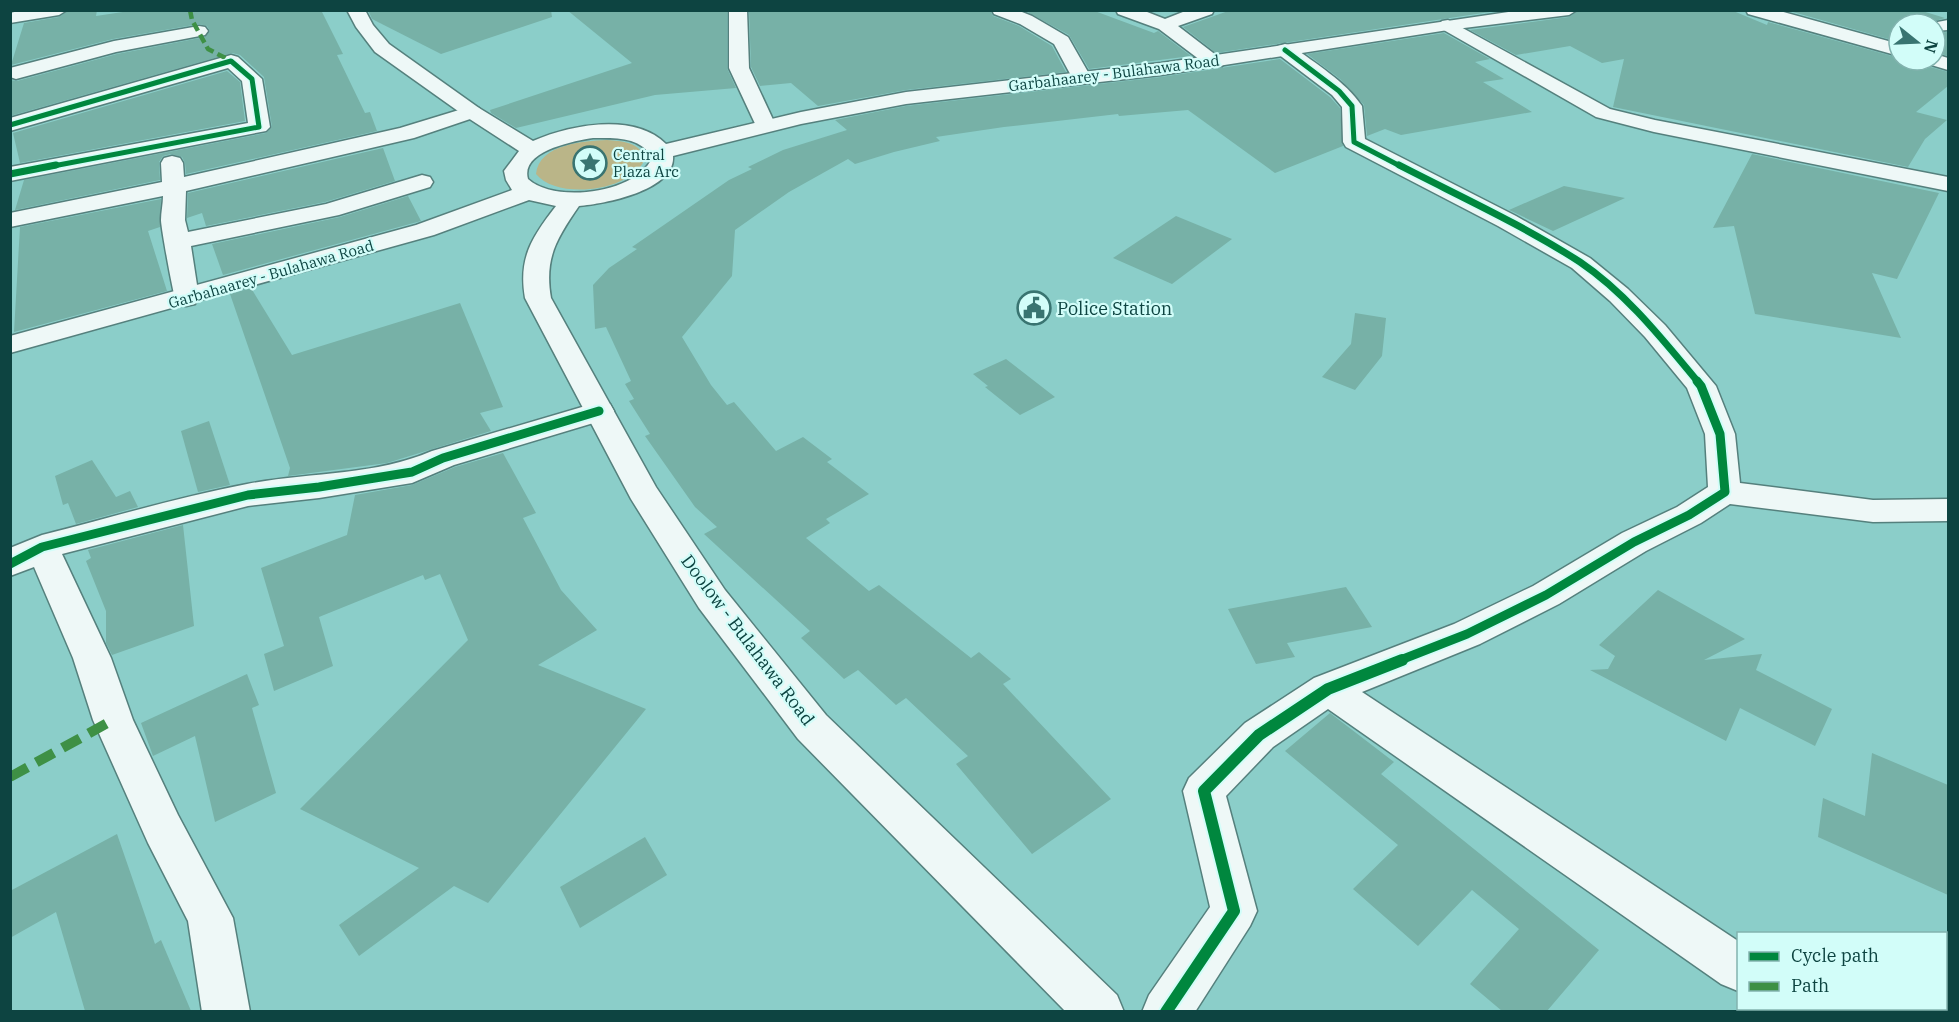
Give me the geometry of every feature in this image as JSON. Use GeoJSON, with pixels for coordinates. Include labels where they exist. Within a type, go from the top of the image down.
{"type":"FeatureCollection","features":[{"type":"Feature","properties":{"kind":"street"},"geometry":{"type":"LineString","coordinates":[[10,31],[18,17],[59,10]]}},
{"type":"Feature","properties":{"kind":"street"},"geometry":{"type":"LineString","coordinates":[[356,10],[365,27],[382,48],[472,112],[533,150]]}},
{"type":"Feature","properties":{"kind":"street"},"geometry":{"type":"LineString","coordinates":[[738,10],[739,68],[765,126]]}},
{"type":"Feature","properties":{"kind":"street"},"geometry":{"type":"LineString","coordinates":[[1000,10],[1033,23],[1061,41],[1082,79]]}},
{"type":"Feature","properties":{"kind":"street"},"geometry":{"type":"LineString","coordinates":[[1124,10],[1166,25],[1215,62]]}},
{"type":"Feature","properties":{"kind":"street"},"geometry":{"type":"LineString","coordinates":[[1166,25],[1206,10]]}},
{"type":"Feature","properties":{"kind":"street","name":"Garbahaarey - Bulahawa Road"},"geometry":{"type":"LineString","coordinates":[[661,152],[765,126],[955,90],[1082,79],[1215,62],[1448,25],[1569,10]]}},
{"type":"Feature","properties":{"kind":"street"},"geometry":{"type":"LineString","coordinates":[[1754,10],[1887,47]]}},
{"type":"Feature","properties":{"kind":"street"},"geometry":{"type":"LineString","coordinates":[[1448,25],[1603,113],[1665,128],[1948,184]]}},
{"type":"Feature","properties":{"kind":"street"},"geometry":{"type":"LineString","coordinates":[[12,77],[114,47],[199,31]]}},
{"type":"Feature","properties":{"kind":"street"},"geometry":{"type":"LineString","coordinates":[[1867,42],[1887,35]]}},
{"type":"Feature","properties":{"kind":"street"},"geometry":{"type":"LineString","coordinates":[[1285,50],[1339,91],[1352,106],[1354,142],[1507,221],[1581,263],[1619,295],[1655,331],[1701,386],[1720,434],[1725,492]]}},
{"type":"Feature","properties":{"kind":"street"},"geometry":{"type":"LineString","coordinates":[[10,125],[231,61],[252,79],[259,127],[10,174]]}},
{"type":"Feature","properties":{"kind":"street"},"geometry":{"type":"LineString","coordinates":[[10,220],[98,204],[406,133],[472,112]]}},
{"type":"Feature","properties":{"kind":"street"},"geometry":{"type":"LineString","coordinates":[[615,132],[649,140],[659,147],[661,152],[663,158],[658,170],[645,181],[607,195],[573,200],[548,198],[528,192],[517,183],[515,171],[521,160],[533,150],[572,136],[615,132]]}},
{"type":"Feature","properties":{"kind":"street"},"geometry":{"type":"LineString","coordinates":[[184,142],[172,163],[173,220],[184,273],[186,298]]}},
{"type":"Feature","properties":{"kind":"street"},"geometry":{"type":"LineString","coordinates":[[176,242],[331,210],[422,182]]}},
{"type":"Feature","properties":{"kind":"street","name":"Garbahaarey - Bulahawa Road"},"geometry":{"type":"LineString","coordinates":[[10,345],[425,230],[528,192]]}},
{"type":"Feature","properties":{"kind":"street","name":"Doolow - Bulahawa Road"},"geometry":{"type":"LineString","coordinates":[[573,200],[540,244],[533,280],[538,298],[642,491],[712,599],[812,727],[1100,1011]]}},
{"type":"Feature","properties":{"kind":"street"},"geometry":{"type":"LineString","coordinates":[[226,1011],[210,918],[163,829],[113,720],[92,658],[26,555],[248,495],[319,488],[412,472],[443,458],[599,411]]}},
{"type":"Feature","properties":{"kind":"street"},"geometry":{"type":"LineString","coordinates":[[1166,1011],[1234,911],[1204,791],[1259,735],[1328,689],[1467,633],[1546,595],[1634,542],[1689,515],[1725,492],[1873,511],[1948,510]]}},
{"type":"Feature","properties":{"kind":"street"},"geometry":{"type":"LineString","coordinates":[[1328,689],[1737,967]]}},
{"type":"Feature","properties":{"kind":"shaded area"},"geometry":{"type":"Polygon","coordinates":[[[607,140],[630,144],[643,153],[645,159],[626,179],[594,189],[577,190],[560,188],[546,182],[536,174],[545,156],[554,150],[575,143],[607,140]]]}},
{"type":"Feature","properties":{"kind":"building"},"geometry":{"type":"Polygon","coordinates":[[[69,10],[97,10],[96,16],[136,10],[321,10],[343,54],[337,55],[365,113],[370,112],[377,131],[186,174],[182,157],[171,154],[163,156],[159,162],[160,180],[15,210],[24,180],[266,133],[272,127],[264,77],[240,55],[232,53],[10,116],[10,80],[17,81],[117,54],[205,37],[210,31],[207,26],[199,24],[113,39],[11,65],[24,23],[59,17],[69,10]]]}},
{"type":"Feature","properties":{"kind":"building"},"geometry":{"type":"Polygon","coordinates":[[[368,10],[551,10],[552,17],[441,54],[372,19],[368,10]]]}},
{"type":"Feature","properties":{"kind":"building"},"geometry":{"type":"Polygon","coordinates":[[[567,10],[727,10],[727,68],[736,88],[655,95],[516,128],[491,113],[490,110],[632,63],[567,10]]]}},
{"type":"Feature","properties":{"kind":"building"},"geometry":{"type":"Polygon","coordinates":[[[749,10],[990,10],[993,16],[1019,26],[1052,46],[1066,72],[906,90],[818,106],[791,83],[760,86],[751,67],[749,10]]]}},
{"type":"Feature","properties":{"kind":"building"},"geometry":{"type":"Polygon","coordinates":[[[1024,10],[1092,10],[1154,33],[1158,31],[1191,56],[1089,69],[1069,35],[1024,10]]]}},
{"type":"Feature","properties":{"kind":"building"},"geometry":{"type":"Polygon","coordinates":[[[1231,10],[1503,10],[1216,53],[1183,27],[1231,10]]]}},
{"type":"Feature","properties":{"kind":"building"},"geometry":{"type":"Polygon","coordinates":[[[1579,10],[1731,10],[1767,25],[1768,22],[1887,55],[1887,72],[1948,72],[1948,86],[1916,112],[1947,120],[1925,139],[1908,167],[1613,107],[1624,59],[1602,63],[1570,46],[1516,55],[1470,30],[1569,17],[1579,10]]]}},
{"type":"Feature","properties":{"kind":"building"},"geometry":{"type":"Polygon","coordinates":[[[1786,10],[1919,10],[1926,12],[1887,12],[1887,39],[1786,10]]]}},
{"type":"Feature","properties":{"kind":"building"},"geometry":{"type":"Polygon","coordinates":[[[1948,32],[1948,56],[1947,56],[1948,32]]]}},
{"type":"Feature","properties":{"kind":"building"},"geometry":{"type":"Polygon","coordinates":[[[1444,33],[1490,59],[1475,62],[1504,79],[1483,82],[1532,112],[1401,135],[1385,129],[1367,136],[1364,105],[1340,79],[1307,54],[1444,33]]]}},
{"type":"Feature","properties":{"kind":"building"},"geometry":{"type":"Polygon","coordinates":[[[1280,59],[1330,97],[1340,108],[1343,146],[1275,173],[1188,110],[1119,116],[1118,114],[1004,127],[936,137],[940,141],[855,164],[848,159],[789,192],[735,230],[732,276],[682,337],[711,385],[727,405],[734,402],[776,451],[803,437],[832,459],[827,462],[869,494],[826,519],[830,523],[806,538],[869,591],[879,585],[971,658],[979,652],[1011,679],[1003,684],[1111,799],[1032,854],[956,764],[968,756],[906,698],[896,705],[858,670],[844,679],[801,638],[810,631],[704,534],[717,527],[695,507],[645,436],[650,434],[629,401],[634,399],[625,384],[631,381],[606,327],[595,329],[593,285],[609,268],[637,249],[632,247],[729,180],[752,169],[748,167],[783,150],[847,130],[835,120],[906,106],[1161,77],[1280,59]]]}},
{"type":"Feature","properties":{"kind":"building"},"geometry":{"type":"Polygon","coordinates":[[[227,71],[240,82],[245,121],[20,163],[13,133],[227,71]]]}},
{"type":"Feature","properties":{"kind":"building"},"geometry":{"type":"Polygon","coordinates":[[[383,148],[395,181],[325,202],[206,226],[202,213],[187,218],[188,193],[383,148]]]}},
{"type":"Feature","properties":{"kind":"building"},"geometry":{"type":"Polygon","coordinates":[[[1752,154],[1939,193],[1897,279],[1872,273],[1901,338],[1755,314],[1734,226],[1713,228],[1752,154]]]}},
{"type":"Feature","properties":{"kind":"building"},"geometry":{"type":"Polygon","coordinates":[[[1564,186],[1625,198],[1553,231],[1509,210],[1564,186]]]}},
{"type":"Feature","properties":{"kind":"building"},"geometry":{"type":"Polygon","coordinates":[[[408,196],[421,221],[223,275],[212,244],[340,217],[408,196]]]}},
{"type":"Feature","properties":{"kind":"building"},"geometry":{"type":"Polygon","coordinates":[[[161,199],[160,227],[148,231],[167,291],[14,332],[20,227],[161,199]]]}},
{"type":"Feature","properties":{"kind":"building"},"geometry":{"type":"Polygon","coordinates":[[[1176,216],[1232,239],[1172,284],[1113,258],[1176,216]]]}},
{"type":"Feature","properties":{"kind":"building"},"geometry":{"type":"Polygon","coordinates":[[[251,288],[292,355],[460,303],[503,407],[480,413],[491,431],[387,463],[288,476],[290,468],[230,294],[251,288]]]}},
{"type":"Feature","properties":{"kind":"building"},"geometry":{"type":"Polygon","coordinates":[[[1355,313],[1386,318],[1382,356],[1355,390],[1322,377],[1351,344],[1355,313]]]}},
{"type":"Feature","properties":{"kind":"building"},"geometry":{"type":"Polygon","coordinates":[[[1006,359],[1055,397],[1020,415],[985,387],[988,386],[973,374],[1006,359]]]}},
{"type":"Feature","properties":{"kind":"building"},"geometry":{"type":"Polygon","coordinates":[[[209,421],[230,485],[198,492],[181,431],[209,421]]]}},
{"type":"Feature","properties":{"kind":"building"},"geometry":{"type":"Polygon","coordinates":[[[503,453],[536,513],[523,518],[561,590],[597,630],[538,665],[646,709],[488,903],[454,886],[359,956],[339,925],[419,868],[300,809],[468,640],[440,574],[425,580],[423,575],[319,617],[333,666],[274,691],[264,654],[284,646],[261,568],[347,535],[355,495],[412,485],[455,467],[503,453]]]}},
{"type":"Feature","properties":{"kind":"building"},"geometry":{"type":"Polygon","coordinates":[[[92,460],[116,497],[130,491],[138,507],[76,524],[68,503],[63,505],[55,476],[92,460]]]}},
{"type":"Feature","properties":{"kind":"building"},"geometry":{"type":"Polygon","coordinates":[[[183,525],[194,626],[112,655],[106,643],[106,611],[86,561],[91,558],[88,550],[183,525]]]}},
{"type":"Feature","properties":{"kind":"building"},"geometry":{"type":"Polygon","coordinates":[[[1346,587],[1372,627],[1287,643],[1295,657],[1256,664],[1228,609],[1346,587]]]}},
{"type":"Feature","properties":{"kind":"building"},"geometry":{"type":"Polygon","coordinates":[[[1658,590],[1745,639],[1704,660],[1762,654],[1756,670],[1832,709],[1815,746],[1740,708],[1726,741],[1590,670],[1608,669],[1615,656],[1599,645],[1658,590]]]}},
{"type":"Feature","properties":{"kind":"building"},"geometry":{"type":"Polygon","coordinates":[[[247,674],[259,705],[252,708],[276,793],[215,822],[195,736],[153,756],[141,723],[247,674]]]}},
{"type":"Feature","properties":{"kind":"building"},"geometry":{"type":"Polygon","coordinates":[[[1330,713],[1394,762],[1381,774],[1599,950],[1547,1011],[1502,1011],[1470,984],[1519,929],[1472,890],[1418,946],[1353,889],[1398,845],[1285,751],[1330,713]]]}},
{"type":"Feature","properties":{"kind":"building"},"geometry":{"type":"Polygon","coordinates":[[[1872,753],[1948,785],[1948,895],[1818,837],[1823,798],[1865,816],[1872,753]]]}},
{"type":"Feature","properties":{"kind":"building"},"geometry":{"type":"Polygon","coordinates":[[[117,834],[155,944],[161,940],[191,1011],[85,1011],[56,912],[10,938],[10,891],[117,834]]]}},
{"type":"Feature","properties":{"kind":"building"},"geometry":{"type":"Polygon","coordinates":[[[645,837],[667,875],[580,928],[560,887],[645,837]]]}},
{"type":"Feature","properties":{"kind":"marked path"},"geometry":{"type":"LineString","coordinates":[[190,10],[192,20],[208,49],[231,61]]}},
{"type":"Feature","properties":{"kind":"marked path"},"geometry":{"type":"LineString","coordinates":[[10,777],[113,720]]}},
{"type":"Feature","properties":{"kind":"cycle path"},"geometry":{"type":"LineString","coordinates":[[1166,1012],[1234,911],[1204,791],[1259,735],[1328,689],[1467,634],[1546,595],[1634,542],[1689,515],[1725,492],[1720,434],[1701,386],[1655,331],[1619,295],[1581,263],[1507,221],[1354,142],[1352,106],[1339,91],[1285,50]]}},
{"type":"Feature","properties":{"kind":"cycle path"},"geometry":{"type":"LineString","coordinates":[[10,125],[231,61],[252,79],[259,127],[10,174]]}},
{"type":"Feature","properties":{"kind":"cycle path"},"geometry":{"type":"LineString","coordinates":[[10,564],[42,547],[248,495],[319,487],[412,472],[443,458],[599,411]]}},
{"type":"Feature","properties":{"kind":"place","name":"Central Plaza Arc"},"geometry":{"type":"Point","coordinates":[590,163]}},
{"type":"Feature","properties":{"kind":"place","name":"Police Station"},"geometry":{"type":"Point","coordinates":[1034,308]}}]}
